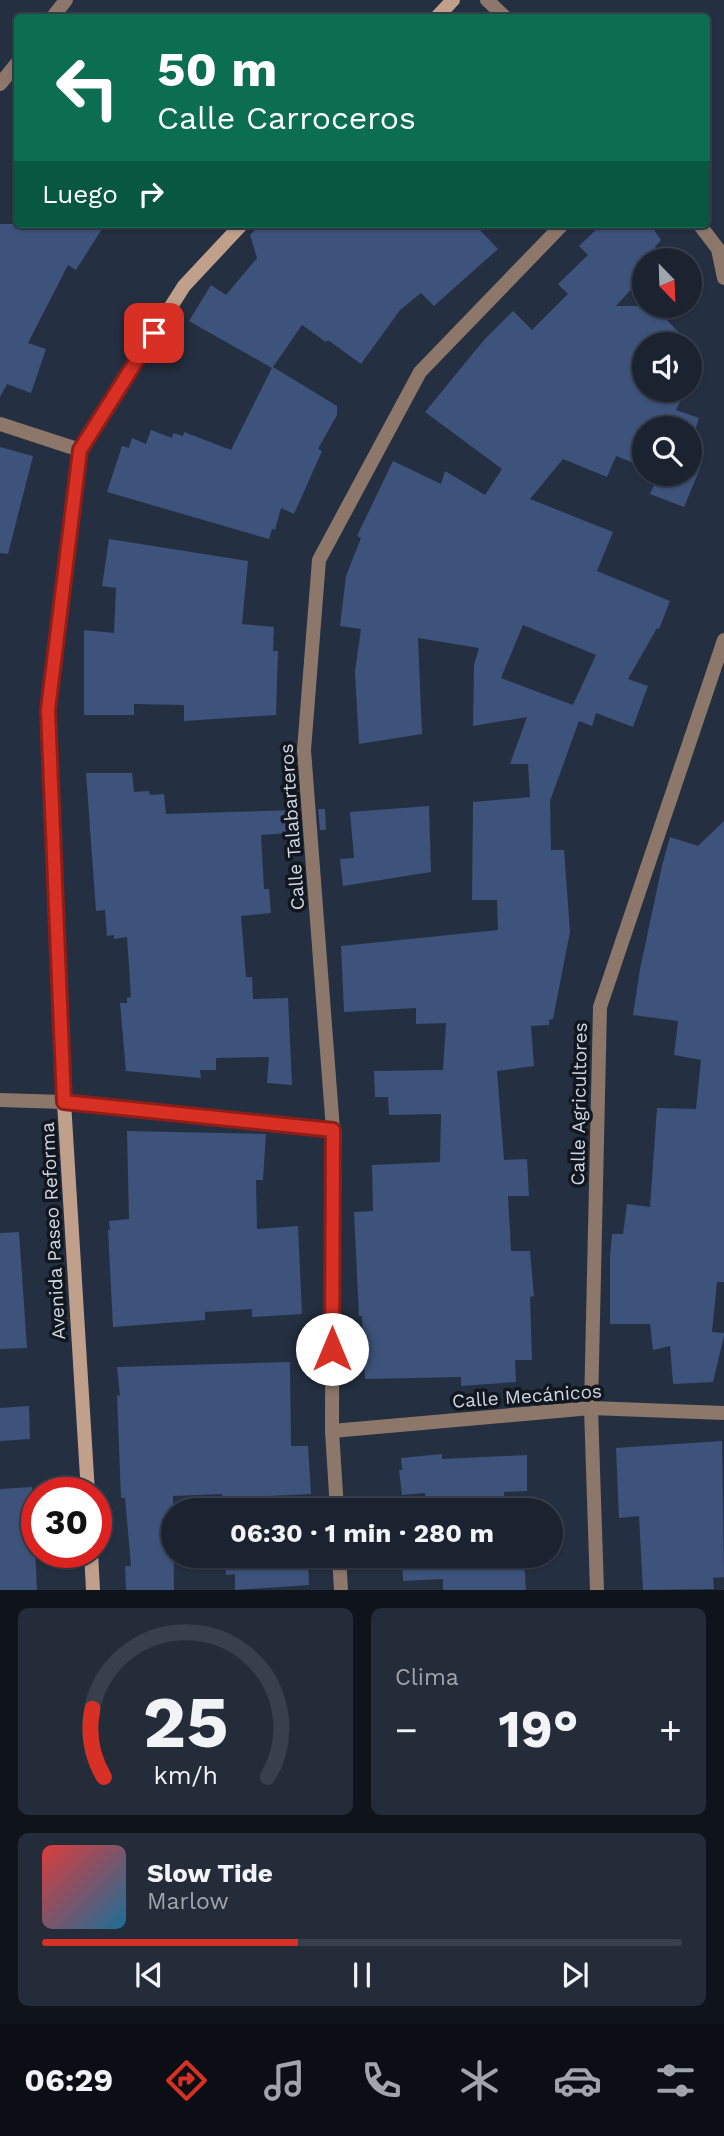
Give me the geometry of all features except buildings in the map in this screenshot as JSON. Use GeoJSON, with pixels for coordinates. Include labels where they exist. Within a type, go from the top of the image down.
{"type":"FeatureCollection","features":[{"type":"Feature","properties":{"kind":"main road"},"geometry":{"type":"LineString","coordinates":[[440,14],[453,0]]}},
{"type":"Feature","properties":{"kind":"main road","name":"Avenida Paseo Reforma"},"geometry":{"type":"LineString","coordinates":[[87,1477],[64,1102],[48,710],[80,450],[184,286],[238,228]]}},
{"type":"Feature","properties":{"kind":"main road"},"geometry":{"type":"LineString","coordinates":[[92,1568],[93,1590]]}},
{"type":"Feature","properties":{"kind":"street"},"geometry":{"type":"LineString","coordinates":[[55,14],[66,0]]}},
{"type":"Feature","properties":{"kind":"street"},"geometry":{"type":"LineString","coordinates":[[487,0],[502,14]]}},
{"type":"Feature","properties":{"kind":"street"},"geometry":{"type":"LineString","coordinates":[[0,83],[14,66]]}},
{"type":"Feature","properties":{"kind":"street","name":"Calle Talabarteros"},"geometry":{"type":"LineString","coordinates":[[336,1498],[332,1431],[333,1130],[304,750],[319,560],[420,372],[559,228]]}},
{"type":"Feature","properties":{"kind":"street"},"geometry":{"type":"LineString","coordinates":[[702,228],[718,248],[724,278]]}},
{"type":"Feature","properties":{"kind":"street"},"geometry":{"type":"LineString","coordinates":[[0,424],[80,450]]}},
{"type":"Feature","properties":{"kind":"street","name":"Calle Agricultores"},"geometry":{"type":"LineString","coordinates":[[597,1590],[591,1408],[600,1007],[724,640]]}},
{"type":"Feature","properties":{"kind":"street"},"geometry":{"type":"LineString","coordinates":[[0,1100],[64,1102],[333,1130]]}},
{"type":"Feature","properties":{"kind":"street","name":"Calle Mecánicos"},"geometry":{"type":"LineString","coordinates":[[332,1431],[591,1408],[724,1413]]}},
{"type":"Feature","properties":{"kind":"street"},"geometry":{"type":"LineString","coordinates":[[340,1568],[341,1590]]}},
{"type":"Feature","properties":{"kind":"route"},"geometry":{"type":"LineString","coordinates":[[154,333],[80,450],[48,710],[64,1102],[333,1130],[332,1349]]}}]}
